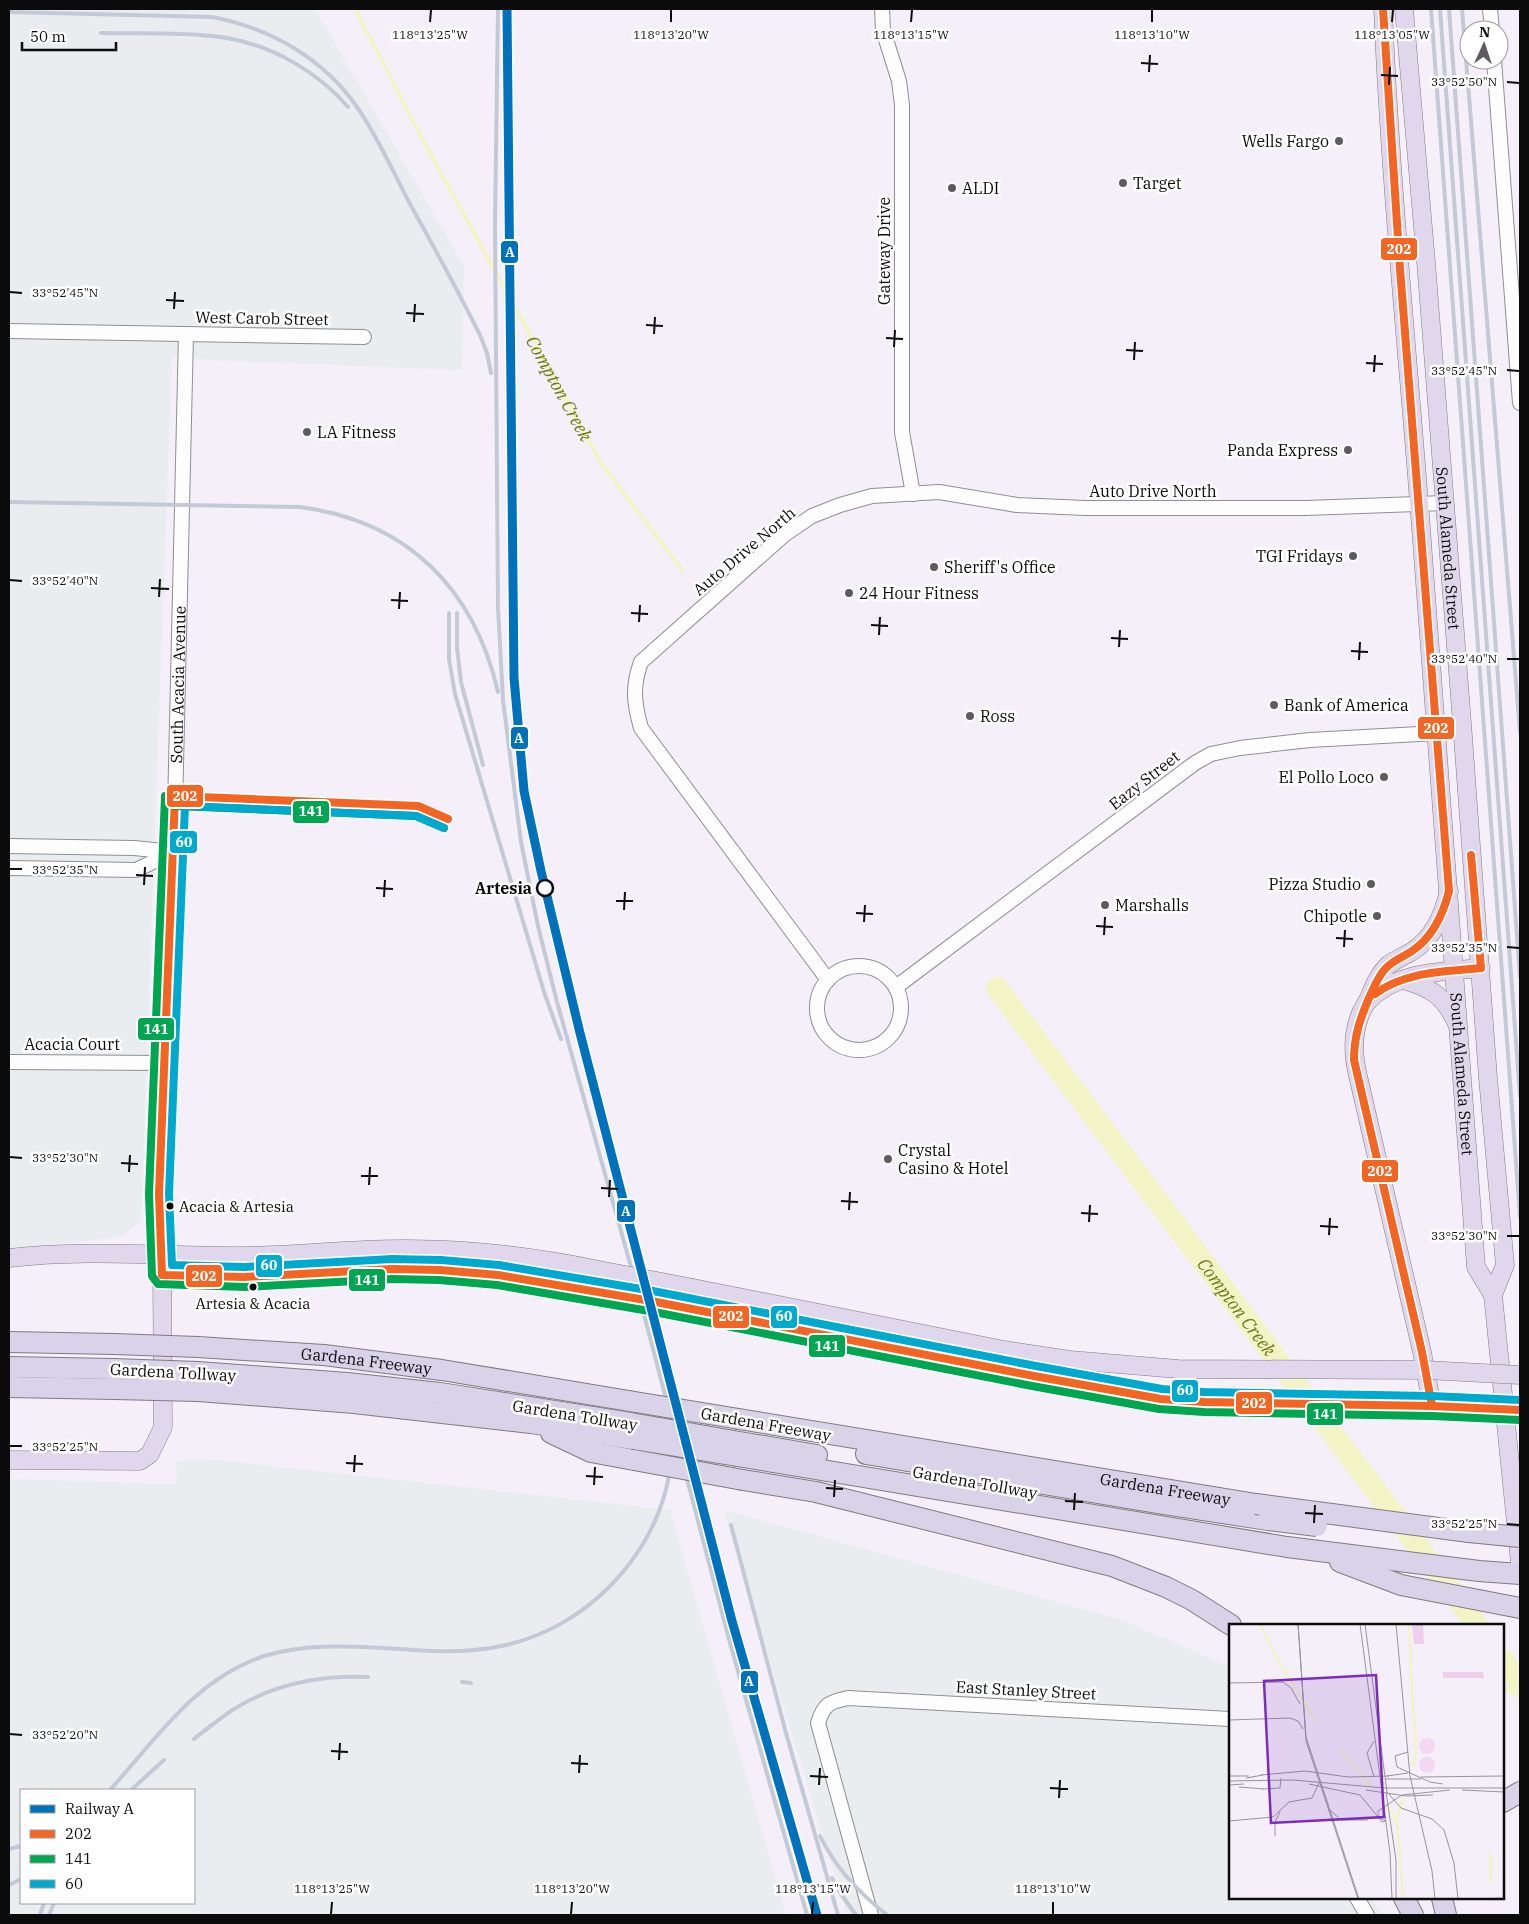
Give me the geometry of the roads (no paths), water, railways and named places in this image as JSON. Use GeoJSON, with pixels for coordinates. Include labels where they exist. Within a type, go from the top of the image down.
{"type":"FeatureCollection","features":[{"type":"Feature","properties":{"kind":"highway","name":"Gardena Freeway"},"geometry":{"type":"LineString","coordinates":[[9,1342],[198,1347],[334,1356],[442,1370],[1256,1504],[1450,1530],[1520,1550]]}},
{"type":"Feature","properties":{"kind":"highway"},"geometry":{"type":"LineString","coordinates":[[9,1358],[66,1359],[83,1343]]}},
{"type":"Feature","properties":{"kind":"highway","name":"Gardena Tollway"},"geometry":{"type":"LineString","coordinates":[[9,1367],[114,1369],[198,1382],[347,1383],[431,1392],[632,1431],[1108,1504],[1132,1521],[1313,1551]]}},
{"type":"Feature","properties":{"kind":"highway"},"geometry":{"type":"LineString","coordinates":[[9,1387],[114,1388],[198,1382],[354,1403],[531,1423],[632,1431]]}},
{"type":"Feature","properties":{"kind":"highway"},"geometry":{"type":"LineString","coordinates":[[531,1423],[591,1452],[816,1492],[1112,1566],[1166,1587],[1199,1604],[1229,1624]]}},
{"type":"Feature","properties":{"kind":"highway","name":"Gardena Tollway"},"geometry":{"type":"LineString","coordinates":[[830,1435],[855,1452],[1154,1503],[1268,1520],[1520,1550]]}},
{"type":"Feature","properties":{"kind":"highway"},"geometry":{"type":"LineString","coordinates":[[1313,1551],[1520,1574]]}},
{"type":"Feature","properties":{"kind":"highway"},"geometry":{"type":"LineString","coordinates":[[1313,1551],[1401,1585],[1520,1608]]}},
{"type":"Feature","properties":{"kind":"highway"},"geometry":{"type":"LineString","coordinates":[[1504,1801],[1520,1792]]}},
{"type":"Feature","properties":{"kind":"highway"},"geometry":{"type":"LineString","coordinates":[[1405,1899],[1413,1915]]}},
{"type":"Feature","properties":{"kind":"highway"},"geometry":{"type":"LineString","coordinates":[[1442,1899],[1446,1915]]}},
{"type":"Feature","properties":{"kind":"main road","name":"South Alameda Street"},"geometry":{"type":"LineString","coordinates":[[1383,9],[1400,269],[1420,503],[1476,1267],[1493,1295],[1520,1550]]}},
{"type":"Feature","properties":{"kind":"main road","name":"South Alameda Street"},"geometry":{"type":"LineString","coordinates":[[1404,9],[1445,503],[1488,1078],[1505,1265],[1493,1295]]}},
{"type":"Feature","properties":{"kind":"main road"},"geometry":{"type":"LineString","coordinates":[[1432,1406],[1424,1362],[1354,1060],[1354,1042],[1356,1027],[1361,1013],[1377,978],[1389,965],[1414,950],[1431,934],[1443,915],[1448,891]]}},
{"type":"Feature","properties":{"kind":"main road"},"geometry":{"type":"LineString","coordinates":[[1368,1001],[1377,992],[1390,984],[1426,974],[1481,968]]}},
{"type":"Feature","properties":{"kind":"main road"},"geometry":{"type":"LineString","coordinates":[[1404,980],[1424,986],[1438,995],[1449,1008],[1459,1029]]}},
{"type":"Feature","properties":{"kind":"main road"},"geometry":{"type":"LineString","coordinates":[[9,1258],[44,1254],[240,1256],[408,1249],[488,1252],[542,1259],[1031,1355],[1118,1365],[1178,1369],[1424,1362],[1520,1375]]}},
{"type":"Feature","properties":{"kind":"main road","name":"South Acacia Avenue"},"geometry":{"type":"LineString","coordinates":[[9,1460],[140,1461],[150,1454],[164,1427],[162,1255]]}},
{"type":"Feature","properties":{"kind":"main road"},"geometry":{"type":"LineString","coordinates":[[162,1275],[244,1277],[382,1269],[440,1270],[498,1275],[699,1310],[804,1332],[1161,1399],[1204,1402],[1432,1406],[1520,1410]]}},
{"type":"Feature","properties":{"kind":"main road"},"geometry":{"type":"LineString","coordinates":[[804,1332],[805,1311]]}},
{"type":"Feature","properties":{"kind":"main road"},"geometry":{"type":"LineString","coordinates":[[1029,1375],[1031,1355]]}},
{"type":"Feature","properties":{"kind":"street","name":"Gateway Drive"},"geometry":{"type":"LineString","coordinates":[[882,9],[884,30],[899,81],[902,105],[902,432],[913,494]]}},
{"type":"Feature","properties":{"kind":"street"},"geometry":{"type":"LineString","coordinates":[[1495,70],[1520,403]]}},
{"type":"Feature","properties":{"kind":"street","name":"West Carob Street"},"geometry":{"type":"LineString","coordinates":[[9,331],[364,337]]}},
{"type":"Feature","properties":{"kind":"street","name":"South Acacia Avenue"},"geometry":{"type":"LineString","coordinates":[[162,1255],[159,1194],[174,852],[186,334]]}},
{"type":"Feature","properties":{"kind":"street","name":"Auto Drive North"},"geometry":{"type":"LineString","coordinates":[[828,980],[641,728],[635,708],[635,680],[641,662],[784,535],[812,516],[840,505],[872,496],[938,492],[1017,505],[1084,508],[1306,508],[1445,503]]}},
{"type":"Feature","properties":{"kind":"street","name":"Eazy Street"},"geometry":{"type":"LineString","coordinates":[[896,987],[1195,763],[1212,754],[1240,748],[1310,740],[1437,732],[1462,723]]}},
{"type":"Feature","properties":{"kind":"street"},"geometry":{"type":"LineString","coordinates":[[9,846],[134,848],[174,852]]}},
{"type":"Feature","properties":{"kind":"street"},"geometry":{"type":"LineString","coordinates":[[9,868],[136,870],[174,852]]}},
{"type":"Feature","properties":{"kind":"street"},"geometry":{"type":"LineString","coordinates":[[864,966],[886,975],[896,987],[902,1011],[898,1027],[893,1035],[879,1046],[861,1051],[843,1048],[828,1037],[819,1022],[817,1004],[819,995],[828,980],[834,974],[848,968],[864,966]]}},
{"type":"Feature","properties":{"kind":"street","name":"Acacia Court"},"geometry":{"type":"LineString","coordinates":[[9,1062],[165,1063]]}},
{"type":"Feature","properties":{"kind":"street","name":"East Stanley Street"},"geometry":{"type":"LineString","coordinates":[[871,1915],[818,1723],[822,1710],[832,1701],[848,1698],[1229,1719]]}},
{"type":"Feature","properties":{"kind":"street"},"geometry":{"type":"LineString","coordinates":[[1358,1899],[1367,1915]]}},
{"type":"Feature","properties":{"kind":"waterway","name":"Compton Creek"},"geometry":{"type":"LineString","coordinates":[[355,9],[424,142],[601,463],[683,571]]}},
{"type":"Feature","properties":{"kind":"waterway","name":"Compton Creek"},"geometry":{"type":"LineString","coordinates":[[997,988],[1476,1624]]}},
{"type":"Feature","properties":{"kind":"waterway","name":"Compton Creek"},"geometry":{"type":"LineString","coordinates":[[1504,1661],[1520,1683]]}},
{"type":"Feature","properties":{"kind":"waterway"},"geometry":{"type":"LineString","coordinates":[[1504,1689],[1520,1695]]}},
{"type":"Feature","properties":{"kind":"railway"},"geometry":{"type":"LineString","coordinates":[[498,9],[495,223],[498,608],[503,700],[521,842],[538,926],[557,1002],[638,1292],[730,1643],[807,1915]]}},
{"type":"Feature","properties":{"kind":"railway"},"geometry":{"type":"LineString","coordinates":[[1431,9],[1520,1217]]}},
{"type":"Feature","properties":{"kind":"railway"},"geometry":{"type":"LineString","coordinates":[[1440,9],[1520,1096]]}},
{"type":"Feature","properties":{"kind":"railway"},"geometry":{"type":"LineString","coordinates":[[1449,9],[1520,977]]}},
{"type":"Feature","properties":{"kind":"railway"},"geometry":{"type":"LineString","coordinates":[[1462,9],[1520,732]]}},
{"type":"Feature","properties":{"kind":"railway"},"geometry":{"type":"LineString","coordinates":[[9,12],[212,17],[233,22],[274,37],[311,60],[343,90],[372,130],[480,335],[487,353],[491,373]]}},
{"type":"Feature","properties":{"kind":"railway"},"geometry":{"type":"LineString","coordinates":[[101,33],[196,35],[227,38],[261,47],[294,62],[309,72],[336,94],[348,107]]}},
{"type":"Feature","properties":{"kind":"railway"},"geometry":{"type":"LineString","coordinates":[[9,502],[300,507],[338,515],[373,527],[403,544],[430,566],[453,591],[472,621],[487,655],[498,692]]}},
{"type":"Feature","properties":{"kind":"railway"},"geometry":{"type":"LineString","coordinates":[[449,613],[449,659],[455,694],[545,995],[561,1039]]}},
{"type":"Feature","properties":{"kind":"railway"},"geometry":{"type":"LineString","coordinates":[[457,613],[457,648],[461,682],[483,765]]}},
{"type":"Feature","properties":{"kind":"railway"},"geometry":{"type":"LineString","coordinates":[[111,1789],[178,1712],[197,1695],[217,1679],[239,1666],[264,1656],[294,1649],[323,1647],[429,1651],[474,1650],[497,1647],[541,1633],[581,1611],[615,1581],[630,1563],[649,1534],[667,1485],[672,1450],[671,1433]]}},
{"type":"Feature","properties":{"kind":"railway"},"geometry":{"type":"LineString","coordinates":[[731,1525],[786,1733],[838,1915]]}},
{"type":"Feature","properties":{"kind":"railway"},"geometry":{"type":"LineString","coordinates":[[194,1739],[234,1709],[265,1693],[282,1687],[316,1680],[368,1677]]}},
{"type":"Feature","properties":{"kind":"railway"},"geometry":{"type":"LineString","coordinates":[[462,1682],[471,1683]]}},
{"type":"Feature","properties":{"kind":"railway"},"geometry":{"type":"LineString","coordinates":[[132,1789],[164,1760]]}},
{"type":"Feature","properties":{"kind":"railway"},"geometry":{"type":"LineString","coordinates":[[820,1836],[833,1859],[849,1880],[887,1915]]}},
{"type":"Feature","properties":{"kind":"railway"},"geometry":{"type":"LineString","coordinates":[[9,1849],[20,1846]]}},
{"type":"Feature","properties":{"kind":"railway"},"geometry":{"type":"LineString","coordinates":[[832,1878],[856,1915]]}},
{"type":"Feature","properties":{"kind":"railway"},"geometry":{"type":"LineString","coordinates":[[9,1885],[20,1880]]}},
{"type":"Feature","properties":{"kind":"railway"},"geometry":{"type":"LineString","coordinates":[[40,1915],[44,1904]]}},
{"type":"Feature","properties":{"kind":"railway"},"geometry":{"type":"LineString","coordinates":[[49,1915],[54,1904]]}},
{"type":"Feature","properties":{"kind":"rail line","name":"A"},"geometry":{"type":"LineString","coordinates":[[507,9],[514,678],[524,791],[580,1033],[732,1621],[817,1915]]}},
{"type":"Feature","properties":{"kind":"place","name":"Wells Fargo"},"geometry":{"type":"Point","coordinates":[1339,141]}},
{"type":"Feature","properties":{"kind":"place","name":"Target"},"geometry":{"type":"Point","coordinates":[1123,183]}},
{"type":"Feature","properties":{"kind":"place","name":"ALDI"},"geometry":{"type":"Point","coordinates":[952,188]}},
{"type":"Feature","properties":{"kind":"place","name":"LA Fitness"},"geometry":{"type":"Point","coordinates":[307,432]}},
{"type":"Feature","properties":{"kind":"place","name":"Panda Express"},"geometry":{"type":"Point","coordinates":[1348,450]}},
{"type":"Feature","properties":{"kind":"place","name":"TGI Fridays"},"geometry":{"type":"Point","coordinates":[1353,556]}},
{"type":"Feature","properties":{"kind":"place","name":"Sheriff's Office"},"geometry":{"type":"Point","coordinates":[934,567]}},
{"type":"Feature","properties":{"kind":"place","name":"24 Hour Fitness"},"geometry":{"type":"Point","coordinates":[849,593]}},
{"type":"Feature","properties":{"kind":"place","name":"Bank of America"},"geometry":{"type":"Point","coordinates":[1274,705]}},
{"type":"Feature","properties":{"kind":"place","name":"Ross"},"geometry":{"type":"Point","coordinates":[970,716]}},
{"type":"Feature","properties":{"kind":"place","name":"El Pollo Loco"},"geometry":{"type":"Point","coordinates":[1384,777]}},
{"type":"Feature","properties":{"kind":"place","name":"Pizza Studio"},"geometry":{"type":"Point","coordinates":[1371,884]}},
{"type":"Feature","properties":{"kind":"place","name":"Artesia"},"geometry":{"type":"Point","coordinates":[545,888]}},
{"type":"Feature","properties":{"kind":"place","name":"Marshalls"},"geometry":{"type":"Point","coordinates":[1105,905]}},
{"type":"Feature","properties":{"kind":"place","name":"Chipotle"},"geometry":{"type":"Point","coordinates":[1377,916]}},
{"type":"Feature","properties":{"kind":"place","name":"Crystal Casino & Hotel"},"geometry":{"type":"Point","coordinates":[888,1159]}},
{"type":"Feature","properties":{"kind":"place","name":"Acacia & Artesia"},"geometry":{"type":"Point","coordinates":[170,1206]}},
{"type":"Feature","properties":{"kind":"place","name":"Artesia & Acacia"},"geometry":{"type":"Point","coordinates":[253,1287]}}]}
